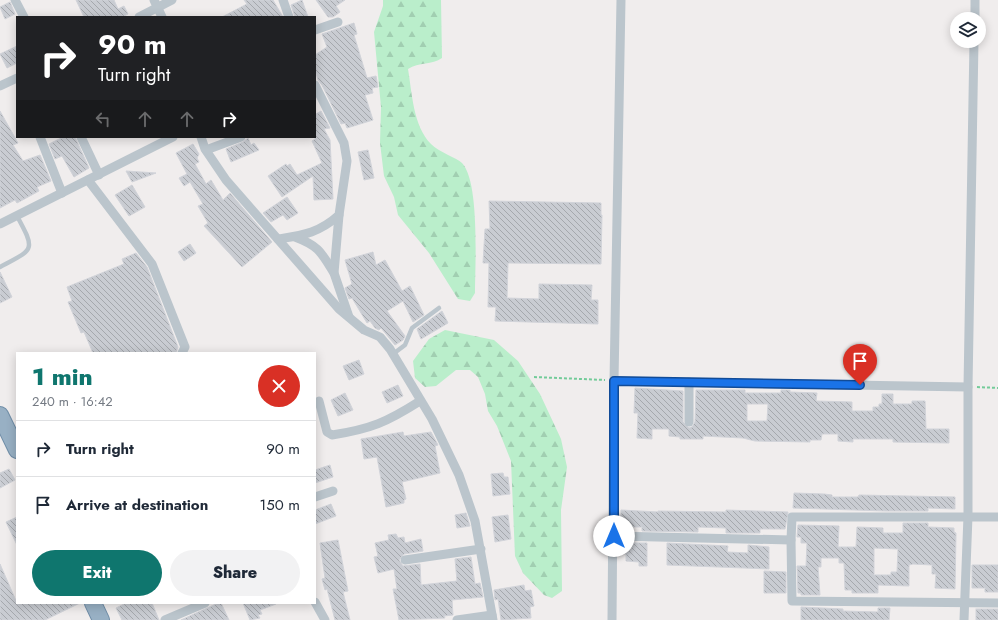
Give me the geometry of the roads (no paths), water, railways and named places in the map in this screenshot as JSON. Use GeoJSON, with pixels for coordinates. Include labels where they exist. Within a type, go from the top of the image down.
{"type":"FeatureCollection","features":[{"type":"Feature","properties":{"kind":"highway"},"geometry":{"type":"LineString","coordinates":[[0,415],[16,448]]}},
{"type":"Feature","properties":{"kind":"highway"},"geometry":{"type":"LineString","coordinates":[[93,604],[101,620]]}},
{"type":"Feature","properties":{"kind":"street"},"geometry":{"type":"LineString","coordinates":[[15,0],[23,16]]}},
{"type":"Feature","properties":{"kind":"street"},"geometry":{"type":"LineString","coordinates":[[139,16],[156,4],[172,0]]}},
{"type":"Feature","properties":{"kind":"street"},"geometry":{"type":"LineString","coordinates":[[612,620],[614,536],[614,381],[621,0]]}},
{"type":"Feature","properties":{"kind":"street"},"geometry":{"type":"LineString","coordinates":[[975,0],[975,12]]}},
{"type":"Feature","properties":{"kind":"street"},"geometry":{"type":"LineString","coordinates":[[285,1],[290,16]]}},
{"type":"Feature","properties":{"kind":"street"},"geometry":{"type":"LineString","coordinates":[[156,4],[162,16]]}},
{"type":"Feature","properties":{"kind":"street"},"geometry":{"type":"LineString","coordinates":[[316,30],[338,22]]}},
{"type":"Feature","properties":{"kind":"street"},"geometry":{"type":"LineString","coordinates":[[964,620],[968,516],[968,387],[974,48]]}},
{"type":"Feature","properties":{"kind":"street"},"geometry":{"type":"LineString","coordinates":[[0,86],[16,78]]}},
{"type":"Feature","properties":{"kind":"street"},"geometry":{"type":"LineString","coordinates":[[316,87],[344,143],[347,161],[339,215],[334,273]]}},
{"type":"Feature","properties":{"kind":"street"},"geometry":{"type":"LineString","coordinates":[[40,138],[62,193]]}},
{"type":"Feature","properties":{"kind":"street"},"geometry":{"type":"LineString","coordinates":[[81,138],[99,175]]}},
{"type":"Feature","properties":{"kind":"street"},"geometry":{"type":"LineString","coordinates":[[0,224],[171,138]]}},
{"type":"Feature","properties":{"kind":"street"},"geometry":{"type":"LineString","coordinates":[[201,138],[206,150],[226,180],[339,309],[364,330],[380,337],[393,354],[432,420],[459,476],[475,522],[481,549],[492,618],[456,620]]}},
{"type":"Feature","properties":{"kind":"street"},"geometry":{"type":"LineString","coordinates":[[206,150],[238,138]]}},
{"type":"Feature","properties":{"kind":"street"},"geometry":{"type":"LineString","coordinates":[[88,180],[152,264],[186,348],[183,352]]}},
{"type":"Feature","properties":{"kind":"street"},"geometry":{"type":"LineString","coordinates":[[278,239],[304,235],[327,226],[339,215]]}},
{"type":"Feature","properties":{"kind":"street"},"geometry":{"type":"LineString","coordinates":[[294,237],[312,244],[324,257],[334,273],[349,317]]}},
{"type":"Feature","properties":{"kind":"street"},"geometry":{"type":"LineString","coordinates":[[614,381],[968,387]]}},
{"type":"Feature","properties":{"kind":"street"},"geometry":{"type":"LineString","coordinates":[[689,382],[689,422]]}},
{"type":"Feature","properties":{"kind":"street"},"geometry":{"type":"LineString","coordinates":[[319,401],[327,432],[332,435],[370,428],[392,419],[420,401]]}},
{"type":"Feature","properties":{"kind":"street"},"geometry":{"type":"LineString","coordinates":[[316,497],[333,491]]}},
{"type":"Feature","properties":{"kind":"street"},"geometry":{"type":"LineString","coordinates":[[998,517],[792,517],[791,540],[792,601],[998,603]]}},
{"type":"Feature","properties":{"kind":"street"},"geometry":{"type":"LineString","coordinates":[[614,536],[791,540]]}},
{"type":"Feature","properties":{"kind":"street"},"geometry":{"type":"LineString","coordinates":[[405,560],[481,549]]}},
{"type":"Feature","properties":{"kind":"street"},"geometry":{"type":"LineString","coordinates":[[165,620],[203,604]]}},
{"type":"Feature","properties":{"kind":"street"},"geometry":{"type":"LineString","coordinates":[[316,604],[324,620]]}},
{"type":"Feature","properties":{"kind":"lane"},"geometry":{"type":"LineString","coordinates":[[0,267],[25,254],[30,245],[30,239],[17,216]]}},
{"type":"Feature","properties":{"kind":"lane"},"geometry":{"type":"LineString","coordinates":[[393,354],[405,345],[412,328],[439,308]]}}]}
